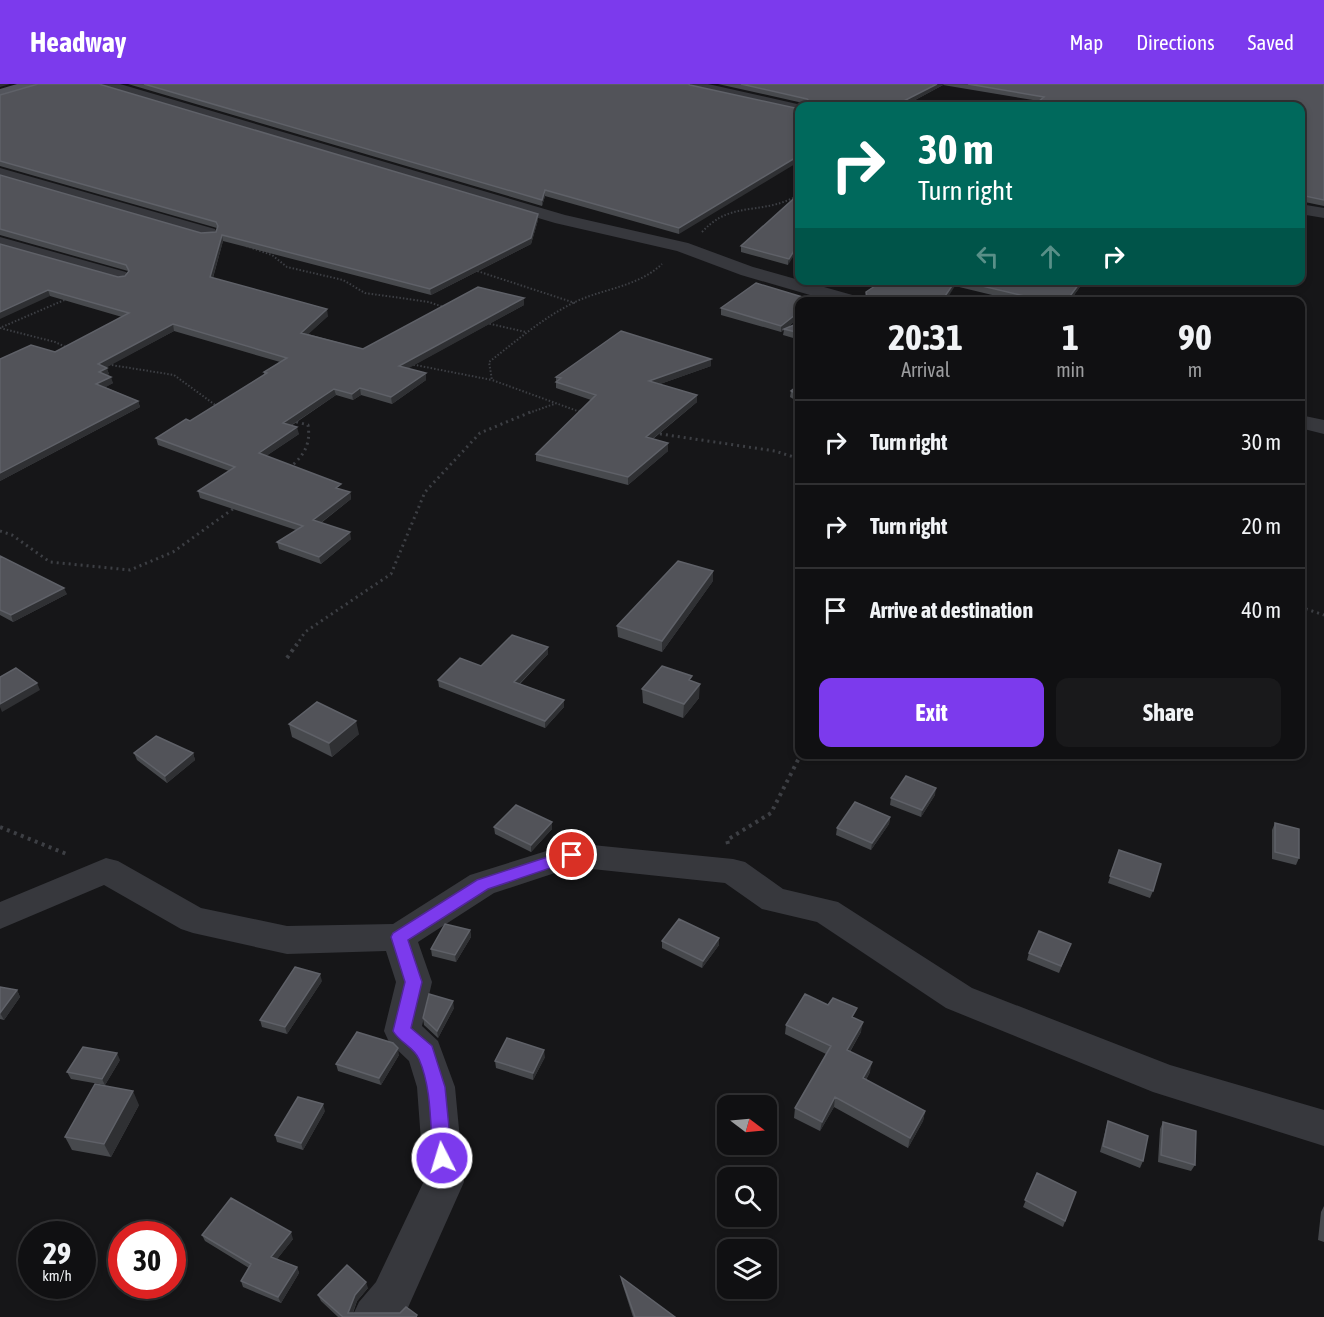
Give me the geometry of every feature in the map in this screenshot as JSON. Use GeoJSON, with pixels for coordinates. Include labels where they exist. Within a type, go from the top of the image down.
{"type":"FeatureCollection","features":[{"type":"Feature","properties":{"kind":"main road"},"geometry":{"type":"LineString","coordinates":[[0,94],[34,84]]}},
{"type":"Feature","properties":{"kind":"street"},"geometry":{"type":"LineString","coordinates":[[106,84],[561,219],[682,247],[747,272],[838,297]]}},
{"type":"Feature","properties":{"kind":"street"},"geometry":{"type":"LineString","coordinates":[[690,84],[795,107]]}},
{"type":"Feature","properties":{"kind":"street"},"geometry":{"type":"LineString","coordinates":[[0,173],[209,233]]}},
{"type":"Feature","properties":{"kind":"street"},"geometry":{"type":"LineString","coordinates":[[1305,209],[1324,213]]}},
{"type":"Feature","properties":{"kind":"street"},"geometry":{"type":"LineString","coordinates":[[0,242],[120,276]]}},
{"type":"Feature","properties":{"kind":"street"},"geometry":{"type":"LineString","coordinates":[[1305,423],[1324,428]]}},
{"type":"Feature","properties":{"kind":"street"},"geometry":{"type":"LineString","coordinates":[[0,915],[106,870],[193,920],[287,940],[399,937],[482,885],[572,855],[733,871],[774,900],[826,911],[959,998],[1166,1080],[1324,1128]]}},
{"type":"Feature","properties":{"kind":"street"},"geometry":{"type":"LineString","coordinates":[[374,1317],[392,1297],[444,1182],[436,1087],[425,1052],[402,1031],[414,982],[399,937]]}},
{"type":"Feature","properties":{"kind":"path"},"geometry":{"type":"LineString","coordinates":[[492,380],[489,362],[526,332],[575,303],[651,276],[667,258],[698,239],[711,221],[731,210],[777,204],[795,197]]}},
{"type":"Feature","properties":{"kind":"path"},"geometry":{"type":"LineString","coordinates":[[209,233],[272,255],[287,267],[343,280],[365,292],[429,302],[450,309]]}},
{"type":"Feature","properties":{"kind":"path"},"geometry":{"type":"LineString","coordinates":[[473,270],[575,303]]}},
{"type":"Feature","properties":{"kind":"path"},"geometry":{"type":"LineString","coordinates":[[0,328],[120,276]]}},
{"type":"Feature","properties":{"kind":"path"},"geometry":{"type":"LineString","coordinates":[[481,321],[526,332]]}},
{"type":"Feature","properties":{"kind":"path"},"geometry":{"type":"LineString","coordinates":[[0,328],[55,342],[76,351]]}},
{"type":"Feature","properties":{"kind":"path"},"geometry":{"type":"LineString","coordinates":[[96,360],[106,365],[174,375],[223,411]]}},
{"type":"Feature","properties":{"kind":"path"},"geometry":{"type":"LineString","coordinates":[[405,362],[492,380],[588,414]]}},
{"type":"Feature","properties":{"kind":"path"},"geometry":{"type":"LineString","coordinates":[[287,658],[305,632],[391,574],[425,492],[480,433],[555,404]]}},
{"type":"Feature","properties":{"kind":"path"},"geometry":{"type":"LineString","coordinates":[[283,472],[301,459],[310,436],[308,425],[289,420]]}},
{"type":"Feature","properties":{"kind":"path"},"geometry":{"type":"LineString","coordinates":[[644,431],[775,451],[795,457]]}},
{"type":"Feature","properties":{"kind":"path"},"geometry":{"type":"LineString","coordinates":[[0,531],[12,534],[50,562],[130,570],[173,552],[237,506]]}},
{"type":"Feature","properties":{"kind":"path"},"geometry":{"type":"LineString","coordinates":[[1305,609],[1324,615]]}},
{"type":"Feature","properties":{"kind":"path"},"geometry":{"type":"LineString","coordinates":[[733,871],[727,840],[771,813],[798,759]]}},
{"type":"Feature","properties":{"kind":"path"},"geometry":{"type":"LineString","coordinates":[[0,827],[106,870]]}},
{"type":"Feature","properties":{"kind":"building"},"geometry":{"type":"Polygon","coordinates":[[[38,84],[99,84],[538,214],[531,238],[430,289],[222,235],[210,277],[327,309],[301,333],[363,349],[478,287],[524,298],[399,366],[426,373],[391,397],[360,388],[352,394],[334,389],[283,423],[297,427],[259,453],[341,484],[336,488],[350,492],[313,520],[350,532],[319,557],[277,542],[303,526],[198,491],[235,467],[156,438],[186,419],[190,421],[287,358],[173,324],[98,364],[107,368],[99,372],[111,377],[96,384],[138,401],[0,473],[0,359],[31,345],[55,352],[129,313],[48,290],[0,312],[0,244],[118,277],[125,276],[129,271],[126,265],[0,229],[0,175],[201,233],[216,232],[218,226],[216,222],[0,161],[0,95],[38,84]]]}},
{"type":"Feature","properties":{"kind":"building"},"geometry":{"type":"Polygon","coordinates":[[[144,84],[688,84],[795,108],[795,158],[679,228],[545,190],[542,200],[144,84]]]}},
{"type":"Feature","properties":{"kind":"building"},"geometry":{"type":"Polygon","coordinates":[[[741,84],[937,84],[902,102],[806,102],[809,101],[741,84]]]}},
{"type":"Feature","properties":{"kind":"building"},"geometry":{"type":"Polygon","coordinates":[[[968,84],[1324,84],[1324,200],[1305,196],[1305,102],[1038,102],[1044,97],[968,84]]]}},
{"type":"Feature","properties":{"kind":"building"},"geometry":{"type":"Polygon","coordinates":[[[795,197],[795,249],[789,259],[741,246],[795,197]]]}},
{"type":"Feature","properties":{"kind":"building"},"geometry":{"type":"Polygon","coordinates":[[[756,283],[802,297],[795,297],[795,315],[781,326],[721,308],[756,283]]]}},
{"type":"Feature","properties":{"kind":"building"},"geometry":{"type":"Polygon","coordinates":[[[876,285],[953,285],[944,297],[867,297],[866,292],[876,285]]]}},
{"type":"Feature","properties":{"kind":"building"},"geometry":{"type":"Polygon","coordinates":[[[978,285],[1078,285],[1069,297],[1029,297],[978,285]]]}},
{"type":"Feature","properties":{"kind":"building"},"geometry":{"type":"Polygon","coordinates":[[[795,323],[795,332],[784,329],[795,323]]]}},
{"type":"Feature","properties":{"kind":"building"},"geometry":{"type":"Polygon","coordinates":[[[621,331],[711,359],[649,381],[697,395],[646,437],[668,443],[628,477],[536,454],[596,395],[556,382],[561,378],[556,377],[621,331]]]}},
{"type":"Feature","properties":{"kind":"building"},"geometry":{"type":"Polygon","coordinates":[[[0,556],[64,588],[11,615],[0,610],[0,556]]]}},
{"type":"Feature","properties":{"kind":"building"},"geometry":{"type":"Polygon","coordinates":[[[678,561],[713,571],[662,641],[617,626],[678,561]]]}},
{"type":"Feature","properties":{"kind":"building"},"geometry":{"type":"Polygon","coordinates":[[[512,635],[548,647],[514,682],[564,700],[545,721],[438,680],[460,658],[481,666],[512,635]]]}},
{"type":"Feature","properties":{"kind":"building"},"geometry":{"type":"Polygon","coordinates":[[[662,666],[692,676],[689,680],[700,684],[684,704],[642,689],[662,666]]]}},
{"type":"Feature","properties":{"kind":"building"},"geometry":{"type":"Polygon","coordinates":[[[16,668],[37,683],[0,704],[0,677],[16,668]]]}},
{"type":"Feature","properties":{"kind":"building"},"geometry":{"type":"Polygon","coordinates":[[[317,702],[356,721],[329,743],[289,724],[317,702]]]}},
{"type":"Feature","properties":{"kind":"building"},"geometry":{"type":"Polygon","coordinates":[[[156,736],[193,753],[165,776],[134,753],[156,736]]]}},
{"type":"Feature","properties":{"kind":"building"},"geometry":{"type":"Polygon","coordinates":[[[906,776],[936,788],[922,810],[891,798],[906,776]]]}},
{"type":"Feature","properties":{"kind":"building"},"geometry":{"type":"Polygon","coordinates":[[[855,802],[890,817],[872,843],[837,828],[855,802]]]}},
{"type":"Feature","properties":{"kind":"building"},"geometry":{"type":"Polygon","coordinates":[[[516,805],[552,822],[531,845],[494,827],[516,805]]]}},
{"type":"Feature","properties":{"kind":"building"},"geometry":{"type":"Polygon","coordinates":[[[1275,823],[1299,829],[1299,858],[1275,852],[1275,823]]]}},
{"type":"Feature","properties":{"kind":"building"},"geometry":{"type":"Polygon","coordinates":[[[1119,850],[1161,864],[1153,891],[1110,876],[1119,850]]]}},
{"type":"Feature","properties":{"kind":"building"},"geometry":{"type":"Polygon","coordinates":[[[679,919],[719,938],[703,961],[662,941],[679,919]]]}},
{"type":"Feature","properties":{"kind":"building"},"geometry":{"type":"Polygon","coordinates":[[[445,924],[470,930],[455,955],[431,949],[445,924]]]}},
{"type":"Feature","properties":{"kind":"building"},"geometry":{"type":"Polygon","coordinates":[[[1039,931],[1071,944],[1061,966],[1029,953],[1039,931]]]}},
{"type":"Feature","properties":{"kind":"building"},"geometry":{"type":"Polygon","coordinates":[[[295,967],[320,974],[285,1027],[260,1020],[295,967]]]}},
{"type":"Feature","properties":{"kind":"building"},"geometry":{"type":"Polygon","coordinates":[[[0,987],[17,990],[0,1013],[0,987]]]}},
{"type":"Feature","properties":{"kind":"building"},"geometry":{"type":"Polygon","coordinates":[[[429,994],[453,1001],[437,1031],[423,1018],[429,994]]]}},
{"type":"Feature","properties":{"kind":"building"},"geometry":{"type":"Polygon","coordinates":[[[805,994],[828,1005],[833,998],[857,1008],[852,1017],[863,1022],[847,1050],[872,1062],[863,1078],[925,1111],[910,1138],[835,1097],[822,1122],[795,1108],[831,1046],[786,1025],[805,994]]]}},
{"type":"Feature","properties":{"kind":"building"},"geometry":{"type":"Polygon","coordinates":[[[357,1032],[393,1043],[398,1048],[379,1078],[336,1064],[357,1032]]]}},
{"type":"Feature","properties":{"kind":"building"},"geometry":{"type":"Polygon","coordinates":[[[507,1038],[544,1050],[533,1073],[495,1061],[507,1038]]]}},
{"type":"Feature","properties":{"kind":"building"},"geometry":{"type":"Polygon","coordinates":[[[83,1047],[117,1053],[102,1079],[67,1072],[83,1047]]]}},
{"type":"Feature","properties":{"kind":"building"},"geometry":{"type":"Polygon","coordinates":[[[95,1084],[133,1091],[104,1144],[65,1137],[95,1084]]]}},
{"type":"Feature","properties":{"kind":"building"},"geometry":{"type":"Polygon","coordinates":[[[298,1097],[323,1104],[301,1143],[275,1135],[298,1097]]]}},
{"type":"Feature","properties":{"kind":"building"},"geometry":{"type":"Polygon","coordinates":[[[1108,1121],[1148,1136],[1143,1161],[1103,1146],[1108,1121]]]}},
{"type":"Feature","properties":{"kind":"building"},"geometry":{"type":"Polygon","coordinates":[[[1163,1122],[1196,1131],[1195,1165],[1161,1155],[1163,1122]]]}},
{"type":"Feature","properties":{"kind":"building"},"geometry":{"type":"Polygon","coordinates":[[[1037,1173],[1076,1192],[1065,1221],[1025,1200],[1037,1173]]]}},
{"type":"Feature","properties":{"kind":"building"},"geometry":{"type":"Polygon","coordinates":[[[231,1198],[291,1232],[271,1257],[297,1267],[278,1297],[241,1281],[251,1264],[202,1235],[231,1198]]]}},
{"type":"Feature","properties":{"kind":"building"},"geometry":{"type":"Polygon","coordinates":[[[347,1265],[366,1282],[355,1295],[348,1313],[400,1313],[406,1307],[417,1315],[416,1317],[343,1317],[318,1295],[347,1265]]]}},
{"type":"Feature","properties":{"kind":"building"},"geometry":{"type":"Polygon","coordinates":[[[621,1277],[675,1317],[635,1317],[621,1277]]]}},
{"type":"Feature","properties":{"kind":"route"},"geometry":{"type":"LineString","coordinates":[[442,1158],[436,1087],[425,1052],[402,1031],[414,982],[399,937],[482,885],[572,855]]}}]}
